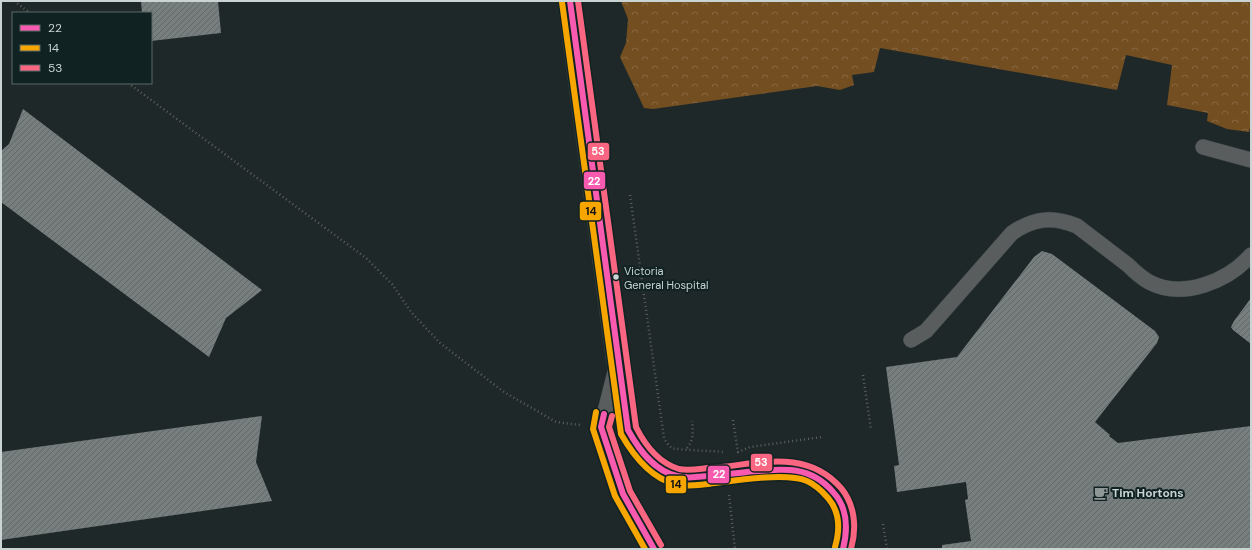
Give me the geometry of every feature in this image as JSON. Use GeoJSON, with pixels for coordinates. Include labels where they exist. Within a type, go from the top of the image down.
{"type":"FeatureCollection","features":[{"type":"Feature","properties":{"kind":"street"},"geometry":{"type":"LineString","coordinates":[[570,1],[618,361]]}},
{"type":"Feature","properties":{"kind":"lane"},"geometry":{"type":"LineString","coordinates":[[1203,147],[1251,160]]}},
{"type":"Feature","properties":{"kind":"lane"},"geometry":{"type":"LineString","coordinates":[[910,340],[926,331],[1012,233],[1023,225],[1036,220],[1050,218],[1064,220],[1077,226],[1149,282],[1166,287],[1196,287],[1212,282],[1233,272],[1251,255]]}},
{"type":"Feature","properties":{"kind":"lane"},"geometry":{"type":"LineString","coordinates":[[618,361],[601,427],[624,494],[654,549]]}},
{"type":"Feature","properties":{"kind":"lane"},"geometry":{"type":"LineString","coordinates":[[618,361],[628,430],[641,452],[650,461],[673,474],[686,478],[789,468],[800,469],[821,479],[830,487],[842,506],[847,529],[843,549]]}},
{"type":"Feature","properties":{"kind":"path"},"geometry":{"type":"LineString","coordinates":[[14,1],[29,12]]}},
{"type":"Feature","properties":{"kind":"path"},"geometry":{"type":"LineString","coordinates":[[129,84],[366,258],[392,284],[411,312],[440,343],[504,392],[556,422],[601,427]]}},
{"type":"Feature","properties":{"kind":"path"},"geometry":{"type":"LineString","coordinates":[[630,194],[664,438],[672,448],[678,450],[686,448],[725,452]]}},
{"type":"Feature","properties":{"kind":"path"},"geometry":{"type":"LineString","coordinates":[[863,375],[871,430]]}},
{"type":"Feature","properties":{"kind":"path"},"geometry":{"type":"LineString","coordinates":[[686,448],[691,444],[693,438],[692,420]]}},
{"type":"Feature","properties":{"kind":"path"},"geometry":{"type":"LineString","coordinates":[[733,420],[738,452]]}},
{"type":"Feature","properties":{"kind":"path"},"geometry":{"type":"LineString","coordinates":[[732,452],[738,452],[750,447],[822,437]]}},
{"type":"Feature","properties":{"kind":"path"},"geometry":{"type":"LineString","coordinates":[[721,475],[735,549]]}},
{"type":"Feature","properties":{"kind":"path"},"geometry":{"type":"LineString","coordinates":[[883,524],[887,549]]}},
{"type":"Feature","properties":{"kind":"green space"},"geometry":{"type":"Polygon","coordinates":[[[621,1],[1251,1],[1251,125],[1249,132],[1227,129],[1207,121],[1208,113],[1167,105],[1172,65],[1126,55],[1117,90],[880,48],[874,72],[852,75],[854,85],[840,90],[817,86],[653,109],[644,108],[620,57],[626,43],[628,19],[621,1]]]}},
{"type":"Feature","properties":{"kind":"building"},"geometry":{"type":"Polygon","coordinates":[[[141,1],[218,1],[221,33],[152,41],[152,12],[142,12],[141,1]]]}},
{"type":"Feature","properties":{"kind":"building"},"geometry":{"type":"Polygon","coordinates":[[[23,109],[262,290],[226,318],[209,357],[1,202],[1,151],[9,144],[23,109]]]}},
{"type":"Feature","properties":{"kind":"building"},"geometry":{"type":"Polygon","coordinates":[[[1042,251],[1052,254],[1155,331],[1159,337],[1157,343],[1095,422],[1110,435],[1109,436],[1118,443],[1251,426],[1251,549],[942,549],[942,545],[971,541],[965,500],[968,499],[966,482],[897,492],[894,466],[899,465],[886,367],[957,357],[1034,257],[1042,251]]]}},
{"type":"Feature","properties":{"kind":"building"},"geometry":{"type":"Polygon","coordinates":[[[1251,298],[1251,344],[1231,327],[1251,298]]]}},
{"type":"Feature","properties":{"kind":"building"},"geometry":{"type":"Polygon","coordinates":[[[262,416],[256,462],[272,501],[1,540],[1,452],[262,416]]]}},
{"type":"Feature","properties":{"kind":"transit line","name":"22"},"geometry":{"type":"LineString","coordinates":[[570,1],[628,430],[642,452],[654,465],[661,470],[677,476],[692,478],[771,470],[793,470],[814,477],[824,483],[838,498],[842,505],[846,519],[846,534],[843,549]]}},
{"type":"Feature","properties":{"kind":"transit line","name":"53"},"geometry":{"type":"LineString","coordinates":[[578,1],[636,427],[648,447],[659,458],[679,469],[694,470],[762,462],[780,462],[796,463],[812,467],[827,475],[841,488],[852,509],[854,517],[854,533],[851,549]]}},
{"type":"Feature","properties":{"kind":"transit line","name":"14"},"geometry":{"type":"LineString","coordinates":[[562,2],[621,434],[643,465],[658,477],[675,484],[695,485],[772,477],[797,478],[807,481],[819,488],[826,495],[835,509],[838,521],[838,534],[835,547]]}},
{"type":"Feature","properties":{"kind":"transit line","name":"14"},"geometry":{"type":"LineString","coordinates":[[596,412],[593,429],[615,496],[645,549]]}},
{"type":"Feature","properties":{"kind":"transit line","name":"22"},"geometry":{"type":"LineString","coordinates":[[604,414],[601,427],[623,494],[654,549]]}},
{"type":"Feature","properties":{"kind":"transit line","name":"53"},"geometry":{"type":"LineString","coordinates":[[612,416],[609,427],[630,491],[661,545]]}},
{"type":"Feature","properties":{"kind":"place","name":"Victoria General Hospital"},"geometry":{"type":"Point","coordinates":[616,277]}},
{"type":"Feature","properties":{"kind":"place","name":"Tim Hortons"},"geometry":{"type":"Point","coordinates":[1101,493]}}]}
